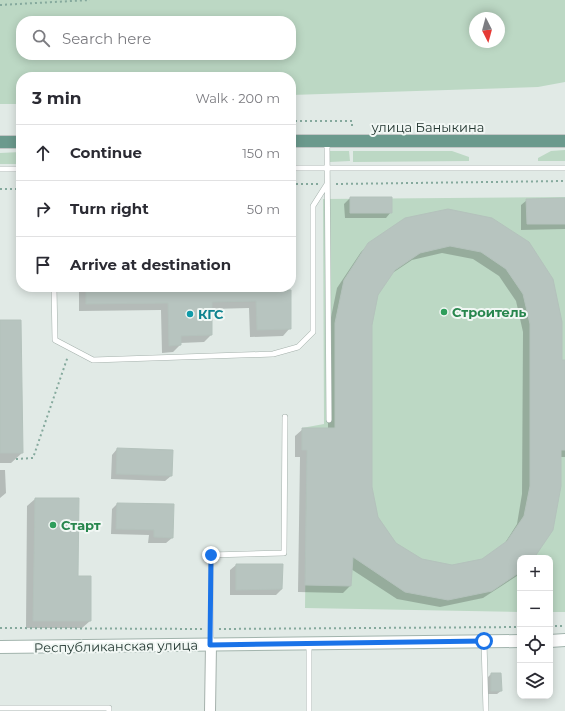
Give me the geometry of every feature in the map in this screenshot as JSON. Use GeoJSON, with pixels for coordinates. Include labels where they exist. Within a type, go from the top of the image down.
{"type":"FeatureCollection","features":[{"type":"Feature","properties":{"kind":"main road","name":"улица Баныкина"},"geometry":{"type":"LineString","coordinates":[[296,142],[565,141]]}},
{"type":"Feature","properties":{"kind":"main road"},"geometry":{"type":"LineString","coordinates":[[0,142],[16,142]]}},
{"type":"Feature","properties":{"kind":"street"},"geometry":{"type":"LineString","coordinates":[[553,641],[565,640]]}},
{"type":"Feature","properties":{"kind":"street","name":"Республиканская улица"},"geometry":{"type":"LineString","coordinates":[[0,647],[517,641]]}},
{"type":"Feature","properties":{"kind":"street"},"geometry":{"type":"LineString","coordinates":[[210,645],[210,711]]}},
{"type":"Feature","properties":{"kind":"lane"},"geometry":{"type":"LineString","coordinates":[[327,141],[330,420]]}},
{"type":"Feature","properties":{"kind":"lane"},"geometry":{"type":"LineString","coordinates":[[296,168],[565,168]]}},
{"type":"Feature","properties":{"kind":"lane"},"geometry":{"type":"LineString","coordinates":[[0,169],[16,169]]}},
{"type":"Feature","properties":{"kind":"lane"},"geometry":{"type":"LineString","coordinates":[[54,292],[55,340],[93,360],[273,354],[298,347],[313,332],[313,206],[327,184]]}},
{"type":"Feature","properties":{"kind":"lane"},"geometry":{"type":"LineString","coordinates":[[210,645],[211,555],[284,552],[285,417]]}},
{"type":"Feature","properties":{"kind":"lane"},"geometry":{"type":"LineString","coordinates":[[484,641],[486,711]]}},
{"type":"Feature","properties":{"kind":"lane"},"geometry":{"type":"LineString","coordinates":[[309,643],[309,711]]}},
{"type":"Feature","properties":{"kind":"lane"},"geometry":{"type":"LineString","coordinates":[[0,708],[109,708],[109,711]]}},
{"type":"Feature","properties":{"kind":"path"},"geometry":{"type":"LineString","coordinates":[[0,5],[90,0]]}},
{"type":"Feature","properties":{"kind":"path"},"geometry":{"type":"LineString","coordinates":[[296,184],[565,181]]}},
{"type":"Feature","properties":{"kind":"path"},"geometry":{"type":"LineString","coordinates":[[0,189],[16,189]]}},
{"type":"Feature","properties":{"kind":"path"},"geometry":{"type":"LineString","coordinates":[[16,459],[33,458],[71,348]]}},
{"type":"Feature","properties":{"kind":"path"},"geometry":{"type":"LineString","coordinates":[[553,626],[565,626]]}},
{"type":"Feature","properties":{"kind":"path"},"geometry":{"type":"LineString","coordinates":[[0,628],[211,629],[517,627]]}},
{"type":"Feature","properties":{"kind":"green space"},"geometry":{"type":"Polygon","coordinates":[[[0,0],[565,0],[565,82],[538,87],[296,95],[296,72],[16,72],[16,104],[0,104],[0,0]]]}},
{"type":"Feature","properties":{"kind":"green space"},"geometry":{"type":"Polygon","coordinates":[[[565,150],[565,161],[538,161],[538,158],[551,151],[565,150]]]}},
{"type":"Feature","properties":{"kind":"green space"},"geometry":{"type":"Polygon","coordinates":[[[330,151],[349,151],[350,161],[330,162],[330,151]]]}},
{"type":"Feature","properties":{"kind":"green space"},"geometry":{"type":"Polygon","coordinates":[[[353,151],[452,151],[469,157],[469,161],[353,162],[353,151]]]}},
{"type":"Feature","properties":{"kind":"green space"},"geometry":{"type":"Polygon","coordinates":[[[16,152],[16,164],[0,164],[0,153],[16,152]]]}},
{"type":"Feature","properties":{"kind":"green space","name":"Строитель"},"geometry":{"type":"Polygon","coordinates":[[[565,197],[565,612],[553,612],[553,555],[517,555],[517,612],[305,608],[307,450],[302,450],[302,428],[324,424],[323,199],[565,197]]]}},
{"type":"Feature","properties":{"kind":"building"},"geometry":{"type":"Polygon","coordinates":[[[350,197],[392,197],[392,213],[350,213],[350,197]]]}},
{"type":"Feature","properties":{"kind":"building"},"geometry":{"type":"Polygon","coordinates":[[[565,198],[565,224],[527,224],[526,199],[565,198]]]}},
{"type":"Feature","properties":{"kind":"building"},"geometry":{"type":"Polygon","coordinates":[[[448,209],[492,218],[529,242],[553,279],[562,322],[562,360],[565,360],[565,450],[561,450],[561,486],[553,530],[536,555],[517,555],[517,574],[492,591],[448,600],[405,592],[353,557],[351,586],[305,585],[307,450],[302,450],[302,428],[335,428],[335,323],[344,280],[368,243],[405,218],[448,209]],[[450,246],[420,253],[395,270],[378,295],[372,325],[372,487],[378,517],[396,543],[422,559],[452,565],[482,559],[507,541],[524,516],[530,486],[530,324],[523,294],[506,269],[481,252],[450,246]]]}},
{"type":"Feature","properties":{"kind":"building","name":"КГС"},"geometry":{"type":"Polygon","coordinates":[[[86,292],[291,292],[291,329],[257,330],[256,301],[212,302],[212,335],[181,336],[181,345],[169,346],[168,303],[86,304],[86,292]]]}},
{"type":"Feature","properties":{"kind":"building"},"geometry":{"type":"Polygon","coordinates":[[[0,320],[21,320],[23,453],[0,453],[0,320]]]}},
{"type":"Feature","properties":{"kind":"building"},"geometry":{"type":"Polygon","coordinates":[[[117,448],[173,450],[172,476],[116,474],[117,448]]]}},
{"type":"Feature","properties":{"kind":"building"},"geometry":{"type":"Polygon","coordinates":[[[35,498],[79,498],[78,576],[91,576],[91,621],[33,621],[35,498]]]}},
{"type":"Feature","properties":{"kind":"building"},"geometry":{"type":"Polygon","coordinates":[[[117,503],[174,504],[173,538],[154,537],[154,530],[116,529],[117,503]]]}},
{"type":"Feature","properties":{"kind":"building"},"geometry":{"type":"Polygon","coordinates":[[[236,564],[283,564],[282,589],[236,590],[236,564]]]}},
{"type":"Feature","properties":{"kind":"building"},"geometry":{"type":"Polygon","coordinates":[[[491,673],[501,673],[502,691],[491,691],[491,673]]]}},
{"type":"Feature","properties":{"kind":"place","name":"Строитель"},"geometry":{"type":"Point","coordinates":[444,312]}},
{"type":"Feature","properties":{"kind":"place","name":"КГС"},"geometry":{"type":"Point","coordinates":[190,314]}},
{"type":"Feature","properties":{"kind":"place","name":"Старт"},"geometry":{"type":"Point","coordinates":[53,525]}},
{"type":"Feature","properties":{"kind":"route"},"geometry":{"type":"LineString","coordinates":[[211,555],[210,645],[484,641]]}}]}
